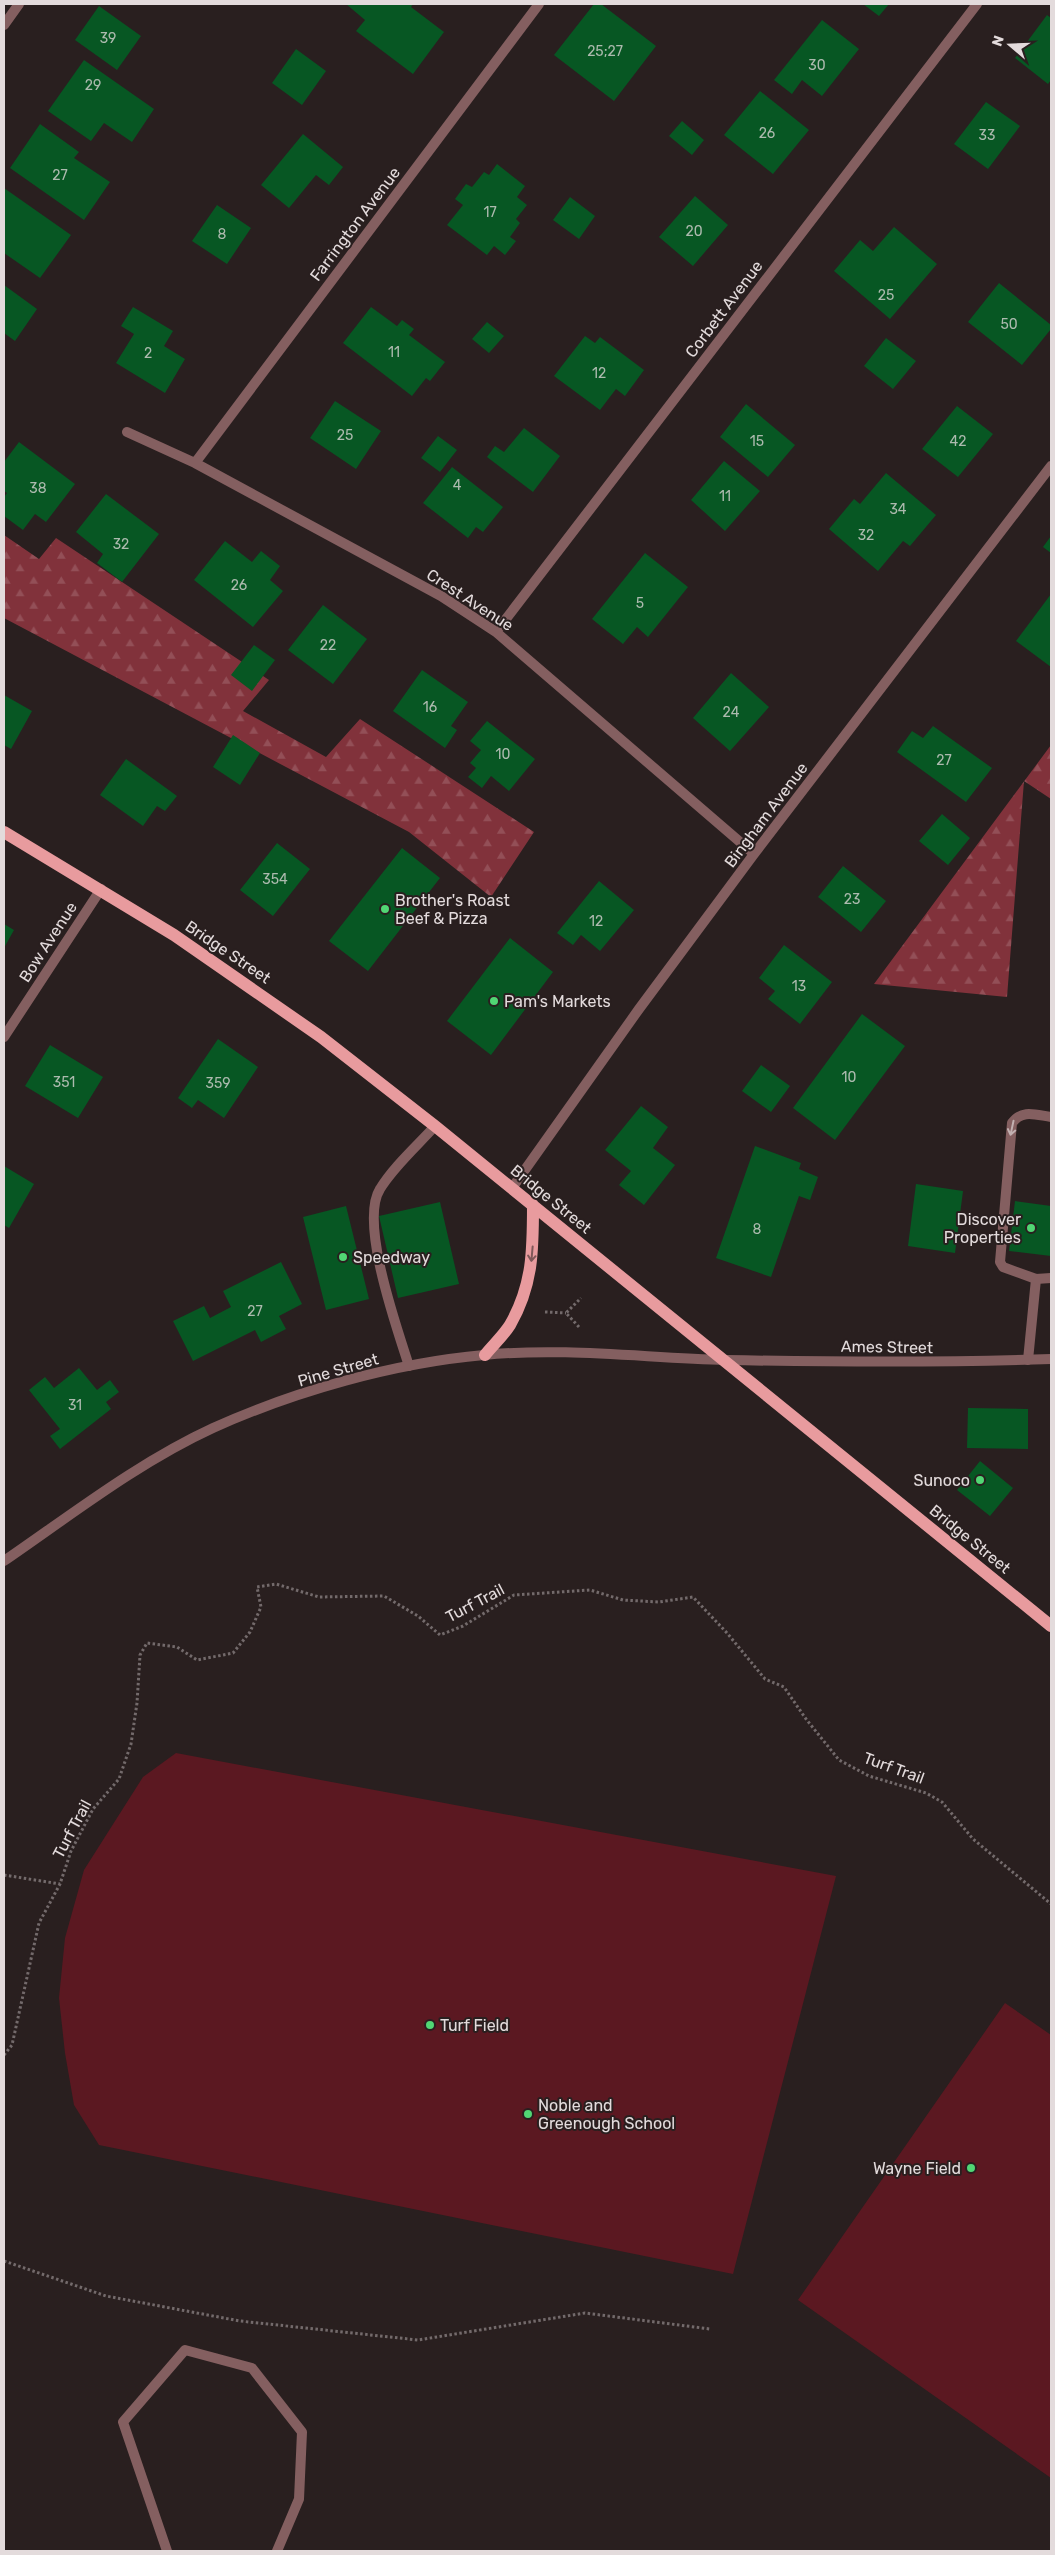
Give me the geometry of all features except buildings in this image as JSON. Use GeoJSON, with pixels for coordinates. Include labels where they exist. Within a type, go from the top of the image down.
{"type":"FeatureCollection","features":[{"type":"Feature","properties":{"kind":"main road","name":"Bridge Street"},"geometry":{"type":"LineString","coordinates":[[4,832],[101,889],[244,982],[321,1037],[512,1188],[1051,1626]]}},
{"type":"Feature","properties":{"kind":"main road"},"geometry":{"type":"LineString","coordinates":[[485,1355],[509,1326],[526,1290],[533,1256],[533,1206]]}},
{"type":"Feature","properties":{"kind":"street"},"geometry":{"type":"LineString","coordinates":[[4,25],[19,4]]}},
{"type":"Feature","properties":{"kind":"street","name":"Farrington Avenue"},"geometry":{"type":"LineString","coordinates":[[195,463],[539,4]]}},
{"type":"Feature","properties":{"kind":"street","name":"Corbett Avenue"},"geometry":{"type":"LineString","coordinates":[[496,632],[977,4]]}},
{"type":"Feature","properties":{"kind":"street","name":"Crest Avenue"},"geometry":{"type":"LineString","coordinates":[[127,432],[195,463],[440,596],[496,632],[754,854]]}},
{"type":"Feature","properties":{"kind":"street","name":"Bingham Avenue"},"geometry":{"type":"LineString","coordinates":[[512,1188],[639,1009],[754,854],[1051,466]]}},
{"type":"Feature","properties":{"kind":"street","name":"Bow Avenue"},"geometry":{"type":"LineString","coordinates":[[4,1037],[101,889]]}},
{"type":"Feature","properties":{"kind":"street"},"geometry":{"type":"LineString","coordinates":[[1051,1117],[1024,1113],[1017,1116],[1012,1124],[1000,1262],[1003,1267],[1036,1279],[1051,1278]]}},
{"type":"Feature","properties":{"kind":"street"},"geometry":{"type":"LineString","coordinates":[[409,1366],[383,1279],[372,1212],[379,1189],[435,1126]]}},
{"type":"Feature","properties":{"kind":"street"},"geometry":{"type":"LineString","coordinates":[[1028,1360],[1036,1279]]}},
{"type":"Feature","properties":{"kind":"street","name":"Pine Street"},"geometry":{"type":"LineString","coordinates":[[4,1561],[120,1482],[213,1428],[366,1375],[409,1366],[485,1355],[611,1354],[723,1360]]}},
{"type":"Feature","properties":{"kind":"street","name":"Ames Street"},"geometry":{"type":"LineString","coordinates":[[723,1360],[951,1363],[1051,1359]]}},
{"type":"Feature","properties":{"kind":"street"},"geometry":{"type":"LineString","coordinates":[[167,2551],[123,2422],[185,2350],[252,2368],[302,2432],[299,2499],[277,2551]]}},
{"type":"Feature","properties":{"kind":"path"},"geometry":{"type":"LineString","coordinates":[[566,1313],[581,1298]]}},
{"type":"Feature","properties":{"kind":"path"},"geometry":{"type":"LineString","coordinates":[[543,1312],[566,1313],[579,1327]]}},
{"type":"Feature","properties":{"kind":"path","name":"Turf Trail"},"geometry":{"type":"LineString","coordinates":[[4,2055],[12,2045],[38,1923],[60,1884],[71,1851],[93,1810],[119,1779],[131,1744],[137,1703],[140,1655],[147,1643],[177,1647],[197,1660],[234,1653],[250,1632],[261,1607],[257,1588],[276,1584],[319,1597],[384,1596],[418,1616],[440,1635],[463,1626],[514,1595],[590,1590],[623,1600],[659,1602],[693,1597],[727,1633],[765,1679],[784,1687],[806,1719],[839,1760],[869,1776],[926,1793],[942,1802],[973,1839],[1051,1904]]}},
{"type":"Feature","properties":{"kind":"path"},"geometry":{"type":"LineString","coordinates":[[4,1874],[60,1884]]}},
{"type":"Feature","properties":{"kind":"path"},"geometry":{"type":"LineString","coordinates":[[4,2261],[106,2296],[240,2321],[418,2340],[585,2313],[710,2329]]}},
{"type":"Feature","properties":{"kind":"green space"},"geometry":{"type":"Polygon","coordinates":[[[4,535],[39,559],[56,538],[269,680],[243,711],[326,757],[360,719],[534,832],[491,897],[409,832],[4,618],[4,535]]]}},
{"type":"Feature","properties":{"kind":"green space"},"geometry":{"type":"Polygon","coordinates":[[[1051,745],[1051,799],[1024,781],[1051,745]]]}},
{"type":"Feature","properties":{"kind":"green space"},"geometry":{"type":"Polygon","coordinates":[[[1024,782],[1007,997],[874,984],[1024,782]]]}},
{"type":"Feature","properties":{"kind":"shaded area","name":"Turf Field"},"geometry":{"type":"Polygon","coordinates":[[[176,1753],[836,1876],[733,2274],[99,2145],[74,2105],[65,2053],[59,1998],[65,1938],[84,1870],[143,1777],[176,1753]]]}},
{"type":"Feature","properties":{"kind":"shaded area","name":"Wayne Field"},"geometry":{"type":"Polygon","coordinates":[[[1005,2003],[1051,2035],[1051,2478],[798,2300],[1005,2003]]]}},
{"type":"Feature","properties":{"kind":"place","name":"Brother's Roast Beef & Pizza"},"geometry":{"type":"Point","coordinates":[385,909]}},
{"type":"Feature","properties":{"kind":"place","name":"Pam's Markets"},"geometry":{"type":"Point","coordinates":[494,1001]}},
{"type":"Feature","properties":{"kind":"place","name":"Discover Properties"},"geometry":{"type":"Point","coordinates":[1031,1228]}},
{"type":"Feature","properties":{"kind":"place","name":"Speedway"},"geometry":{"type":"Point","coordinates":[343,1257]}},
{"type":"Feature","properties":{"kind":"place","name":"Sunoco"},"geometry":{"type":"Point","coordinates":[980,1480]}},
{"type":"Feature","properties":{"kind":"place","name":"Turf Field"},"geometry":{"type":"Point","coordinates":[430,2025]}},
{"type":"Feature","properties":{"kind":"place","name":"Noble and Greenough School"},"geometry":{"type":"Point","coordinates":[528,2114]}},
{"type":"Feature","properties":{"kind":"place","name":"Wayne Field"},"geometry":{"type":"Point","coordinates":[971,2168]}}]}
